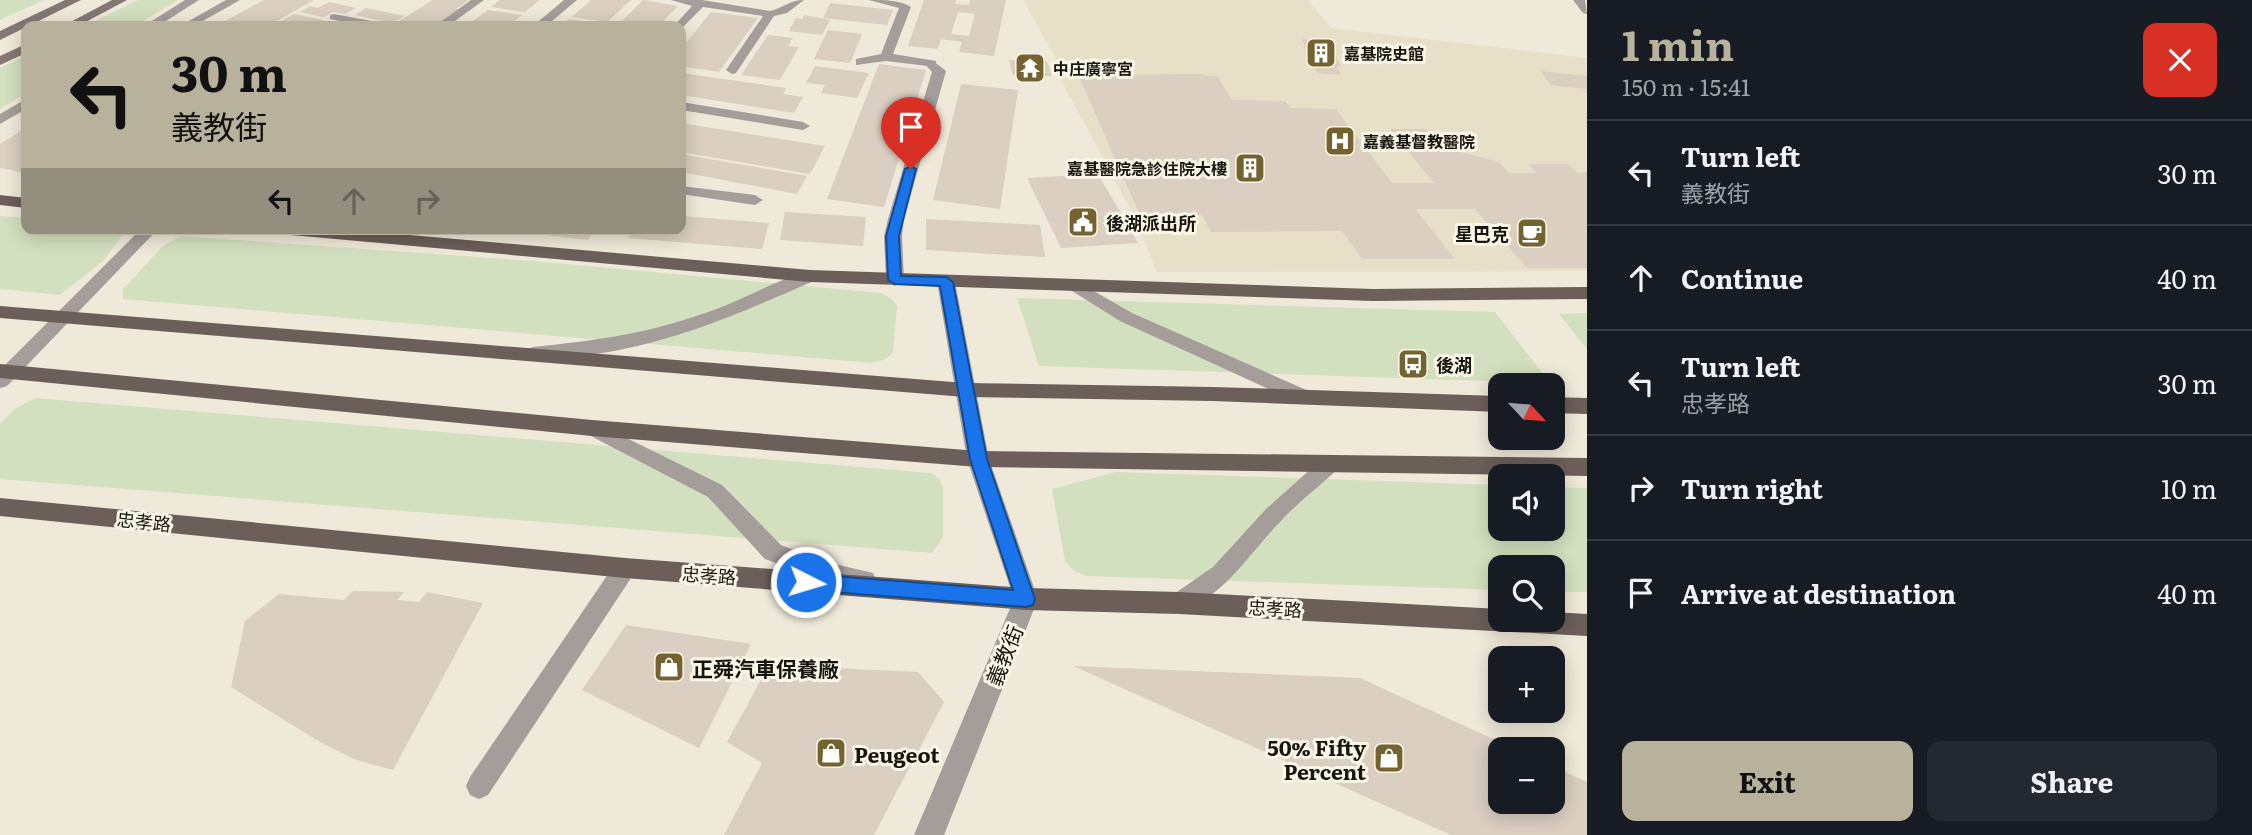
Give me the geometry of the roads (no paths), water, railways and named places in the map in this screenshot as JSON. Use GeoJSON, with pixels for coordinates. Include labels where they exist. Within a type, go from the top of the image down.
{"type":"FeatureCollection","features":[{"type":"Feature","properties":{"kind":"main road"},"geometry":{"type":"LineString","coordinates":[[0,200],[21,202]]}},
{"type":"Feature","properties":{"kind":"main road"},"geometry":{"type":"LineString","coordinates":[[348,235],[810,276],[895,280],[1373,295],[1587,293]]}},
{"type":"Feature","properties":{"kind":"main road"},"geometry":{"type":"LineString","coordinates":[[0,312],[965,390],[1488,404]]}},
{"type":"Feature","properties":{"kind":"main road"},"geometry":{"type":"LineString","coordinates":[[3,375],[593,428],[978,459],[1587,467]]}},
{"type":"Feature","properties":{"kind":"main road"},"geometry":{"type":"LineString","coordinates":[[1565,405],[1587,406]]}},
{"type":"Feature","properties":{"kind":"main road","name":"忠孝路"},"geometry":{"type":"LineString","coordinates":[[0,507],[625,568],[1026,599],[1179,603],[1587,625]]}},
{"type":"Feature","properties":{"kind":"street"},"geometry":{"type":"LineString","coordinates":[[31,21],[75,0]]}},
{"type":"Feature","properties":{"kind":"street"},"geometry":{"type":"LineString","coordinates":[[79,21],[121,0]]}},
{"type":"Feature","properties":{"kind":"street"},"geometry":{"type":"LineString","coordinates":[[0,36],[21,26]]}},
{"type":"Feature","properties":{"kind":"street"},"geometry":{"type":"LineString","coordinates":[[0,61],[21,50]]}},
{"type":"Feature","properties":{"kind":"street"},"geometry":{"type":"LineString","coordinates":[[895,280],[893,236],[939,71],[932,64]]}},
{"type":"Feature","properties":{"kind":"street"},"geometry":{"type":"LineString","coordinates":[[946,282],[978,459],[1026,599]]}},
{"type":"Feature","properties":{"kind":"street","name":"義教街"},"geometry":{"type":"LineString","coordinates":[[929,835],[1026,599]]}},
{"type":"Feature","properties":{"kind":"lane"},"geometry":{"type":"LineString","coordinates":[[158,21],[193,0]]}},
{"type":"Feature","properties":{"kind":"lane"},"geometry":{"type":"LineString","coordinates":[[195,21],[234,0]]}},
{"type":"Feature","properties":{"kind":"lane"},"geometry":{"type":"LineString","coordinates":[[449,21],[478,0]]}},
{"type":"Feature","properties":{"kind":"lane"},"geometry":{"type":"LineString","coordinates":[[546,21],[571,0]]}},
{"type":"Feature","properties":{"kind":"lane"},"geometry":{"type":"LineString","coordinates":[[677,0],[770,14],[783,11],[798,0]]}},
{"type":"Feature","properties":{"kind":"lane"},"geometry":{"type":"LineString","coordinates":[[876,0],[899,2],[905,7],[886,57]]}},
{"type":"Feature","properties":{"kind":"lane"},"geometry":{"type":"LineString","coordinates":[[1579,0],[1587,11]]}},
{"type":"Feature","properties":{"kind":"lane"},"geometry":{"type":"LineString","coordinates":[[685,21],[701,4]]}},
{"type":"Feature","properties":{"kind":"lane"},"geometry":{"type":"LineString","coordinates":[[732,69],[770,14]]}},
{"type":"Feature","properties":{"kind":"lane"},"geometry":{"type":"LineString","coordinates":[[334,17],[355,21]]}},
{"type":"Feature","properties":{"kind":"lane"},"geometry":{"type":"LineString","coordinates":[[860,61],[886,57],[932,64]]}},
{"type":"Feature","properties":{"kind":"lane"},"geometry":{"type":"LineString","coordinates":[[0,120],[21,106]]}},
{"type":"Feature","properties":{"kind":"lane"},"geometry":{"type":"LineString","coordinates":[[686,107],[803,126]]}},
{"type":"Feature","properties":{"kind":"lane"},"geometry":{"type":"LineString","coordinates":[[0,128],[21,117]]}},
{"type":"Feature","properties":{"kind":"lane"},"geometry":{"type":"LineString","coordinates":[[686,191],[755,200]]}},
{"type":"Feature","properties":{"kind":"lane"},"geometry":{"type":"LineString","coordinates":[[3,375],[144,235]]}},
{"type":"Feature","properties":{"kind":"lane"},"geometry":{"type":"LineString","coordinates":[[523,355],[617,344],[683,327],[746,305],[810,276]]}},
{"type":"Feature","properties":{"kind":"lane"},"geometry":{"type":"LineString","coordinates":[[1078,287],[1126,317],[1304,397]]}},
{"type":"Feature","properties":{"kind":"lane"},"geometry":{"type":"LineString","coordinates":[[593,428],[715,491],[773,551],[822,570],[909,590]]}},
{"type":"Feature","properties":{"kind":"lane"},"geometry":{"type":"LineString","coordinates":[[1179,603],[1204,590],[1232,565],[1272,516],[1330,464]]}},
{"type":"Feature","properties":{"kind":"lane"},"geometry":{"type":"LineString","coordinates":[[479,786],[625,568]]}},
{"type":"Feature","properties":{"kind":"place","name":"嘉基院史館"},"geometry":{"type":"Point","coordinates":[1321,53]}},
{"type":"Feature","properties":{"kind":"place","name":"中庄廣寧宮"},"geometry":{"type":"Point","coordinates":[1030,68]}},
{"type":"Feature","properties":{"kind":"place","name":"嘉義基督教醫院"},"geometry":{"type":"Point","coordinates":[1340,141]}},
{"type":"Feature","properties":{"kind":"place","name":"嘉基醫院急診住院大樓"},"geometry":{"type":"Point","coordinates":[1250,168]}},
{"type":"Feature","properties":{"kind":"place","name":"後湖派出所"},"geometry":{"type":"Point","coordinates":[1083,222]}},
{"type":"Feature","properties":{"kind":"place","name":"星巴克"},"geometry":{"type":"Point","coordinates":[1532,233]}},
{"type":"Feature","properties":{"kind":"place","name":"後湖"},"geometry":{"type":"Point","coordinates":[1413,364]}},
{"type":"Feature","properties":{"kind":"place","name":"正舜汽車保養廠"},"geometry":{"type":"Point","coordinates":[669,667]}},
{"type":"Feature","properties":{"kind":"place","name":"Peugeot"},"geometry":{"type":"Point","coordinates":[831,753]}},
{"type":"Feature","properties":{"kind":"place","name":"50% Fifty Percent"},"geometry":{"type":"Point","coordinates":[1389,758]}}]}
